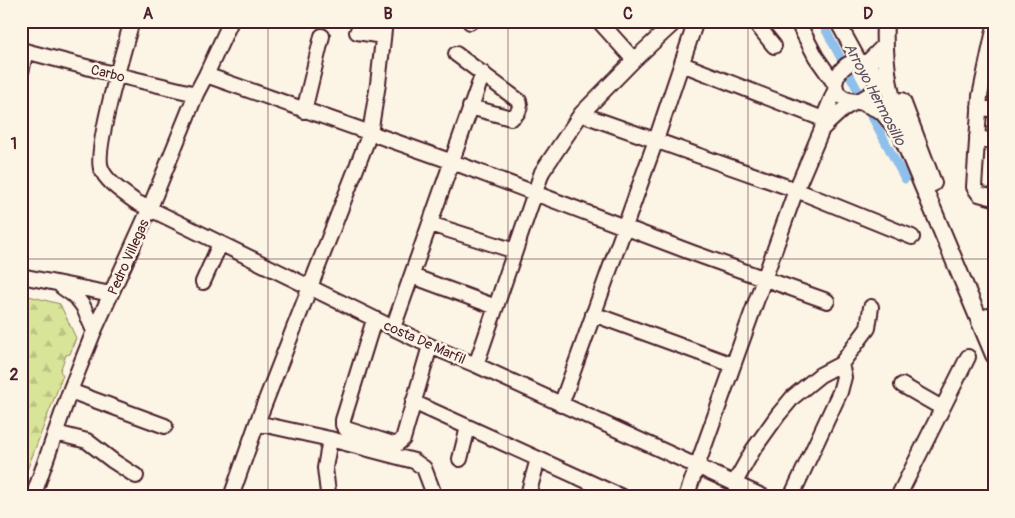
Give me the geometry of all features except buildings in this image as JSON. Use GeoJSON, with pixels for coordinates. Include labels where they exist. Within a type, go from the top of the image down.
{"type":"FeatureCollection","features":[{"type":"Feature","properties":{"kind":"main road"},"geometry":{"type":"LineString","coordinates":[[873,71],[884,47],[885,21]]}},
{"type":"Feature","properties":{"kind":"main road"},"geometry":{"type":"LineString","coordinates":[[873,71],[895,21]]}},
{"type":"Feature","properties":{"kind":"main road"},"geometry":{"type":"LineString","coordinates":[[873,71],[893,106],[904,141],[994,355]]}},
{"type":"Feature","properties":{"kind":"main road"},"geometry":{"type":"LineString","coordinates":[[873,71],[911,127],[940,201],[992,322]]}},
{"type":"Feature","properties":{"kind":"main road"},"geometry":{"type":"LineString","coordinates":[[865,101],[894,123],[904,141]]}},
{"type":"Feature","properties":{"kind":"street"},"geometry":{"type":"LineString","coordinates":[[117,75],[132,21]]}},
{"type":"Feature","properties":{"kind":"street","name":"Pedro Villegas"},"geometry":{"type":"LineString","coordinates":[[33,497],[70,391],[94,331],[149,210],[196,94],[232,21]]}},
{"type":"Feature","properties":{"kind":"street"},"geometry":{"type":"LineString","coordinates":[[231,497],[257,423],[370,133],[385,21]]}},
{"type":"Feature","properties":{"kind":"street"},"geometry":{"type":"LineString","coordinates":[[599,21],[634,60]]}},
{"type":"Feature","properties":{"kind":"street"},"geometry":{"type":"LineString","coordinates":[[476,365],[542,172],[581,114],[634,60],[676,21]]}},
{"type":"Feature","properties":{"kind":"street"},"geometry":{"type":"LineString","coordinates":[[561,405],[656,140],[696,21]]}},
{"type":"Feature","properties":{"kind":"street"},"geometry":{"type":"LineString","coordinates":[[754,21],[774,46]]}},
{"type":"Feature","properties":{"kind":"street"},"geometry":{"type":"LineString","coordinates":[[797,21],[816,57],[845,98],[865,101]]}},
{"type":"Feature","properties":{"kind":"street"},"geometry":{"type":"LineString","coordinates":[[822,124],[840,112],[865,101],[874,89],[876,81],[873,71],[836,21]]}},
{"type":"Feature","properties":{"kind":"street"},"geometry":{"type":"LineString","coordinates":[[994,30],[983,77],[979,107],[974,187],[979,194],[994,198]]}},
{"type":"Feature","properties":{"kind":"street"},"geometry":{"type":"LineString","coordinates":[[356,32],[383,36]]}},
{"type":"Feature","properties":{"kind":"street"},"geometry":{"type":"LineString","coordinates":[[304,111],[322,36]]}},
{"type":"Feature","properties":{"kind":"street"},"geometry":{"type":"LineString","coordinates":[[21,72],[24,51]]}},
{"type":"Feature","properties":{"kind":"street","name":"Carbo"},"geometry":{"type":"LineString","coordinates":[[24,51],[196,94]]}},
{"type":"Feature","properties":{"kind":"street"},"geometry":{"type":"LineString","coordinates":[[456,54],[519,101],[520,109],[511,118],[470,106]]}},
{"type":"Feature","properties":{"kind":"street"},"geometry":{"type":"LineString","coordinates":[[682,64],[822,124]]}},
{"type":"Feature","properties":{"kind":"street"},"geometry":{"type":"LineString","coordinates":[[686,497],[796,190],[822,124],[836,78],[873,71]]}},
{"type":"Feature","properties":{"kind":"street"},"geometry":{"type":"LineString","coordinates":[[865,101],[873,71]]}},
{"type":"Feature","properties":{"kind":"street"},"geometry":{"type":"LineString","coordinates":[[394,328],[450,161],[483,73]]}},
{"type":"Feature","properties":{"kind":"street","name":"costa De Marfil"},"geometry":{"type":"LineString","coordinates":[[117,75],[100,149],[100,167],[109,180],[149,210],[310,287],[374,320],[764,497]]}},
{"type":"Feature","properties":{"kind":"street"},"geometry":{"type":"LineString","coordinates":[[206,75],[450,161],[693,254],[827,300]]}},
{"type":"Feature","properties":{"kind":"street"},"geometry":{"type":"LineString","coordinates":[[979,107],[994,110]]}},
{"type":"Feature","properties":{"kind":"street"},"geometry":{"type":"LineString","coordinates":[[581,114],[796,190],[912,237]]}},
{"type":"Feature","properties":{"kind":"street"},"geometry":{"type":"LineString","coordinates":[[977,137],[994,142]]}},
{"type":"Feature","properties":{"kind":"street"},"geometry":{"type":"LineString","coordinates":[[430,224],[515,251]]}},
{"type":"Feature","properties":{"kind":"street"},"geometry":{"type":"LineString","coordinates":[[203,282],[220,244]]}},
{"type":"Feature","properties":{"kind":"street"},"geometry":{"type":"LineString","coordinates":[[21,276],[111,294]]}},
{"type":"Feature","properties":{"kind":"street"},"geometry":{"type":"LineString","coordinates":[[412,276],[496,308]]}},
{"type":"Feature","properties":{"kind":"street"},"geometry":{"type":"LineString","coordinates":[[58,283],[76,297],[83,306],[94,331]]}},
{"type":"Feature","properties":{"kind":"street"},"geometry":{"type":"LineString","coordinates":[[734,484],[753,450],[793,397],[820,375],[841,364],[868,328],[872,307]]}},
{"type":"Feature","properties":{"kind":"street"},"geometry":{"type":"LineString","coordinates":[[593,314],[733,365]]}},
{"type":"Feature","properties":{"kind":"street"},"geometry":{"type":"LineString","coordinates":[[374,320],[348,399],[343,425],[346,429],[396,444],[403,439],[430,346]]}},
{"type":"Feature","properties":{"kind":"street"},"geometry":{"type":"LineString","coordinates":[[898,497],[968,357]]}},
{"type":"Feature","properties":{"kind":"street"},"geometry":{"type":"LineString","coordinates":[[790,497],[840,392],[844,377],[841,364]]}},
{"type":"Feature","properties":{"kind":"street"},"geometry":{"type":"LineString","coordinates":[[902,385],[942,408]]}},
{"type":"Feature","properties":{"kind":"street"},"geometry":{"type":"LineString","coordinates":[[70,391],[165,426]]}},
{"type":"Feature","properties":{"kind":"street"},"geometry":{"type":"LineString","coordinates":[[413,402],[622,497]]}},
{"type":"Feature","properties":{"kind":"street"},"geometry":{"type":"LineString","coordinates":[[257,423],[330,439],[420,464],[424,468],[435,497]]}},
{"type":"Feature","properties":{"kind":"street"},"geometry":{"type":"LineString","coordinates":[[460,459],[468,427]]}},
{"type":"Feature","properties":{"kind":"street"},"geometry":{"type":"LineString","coordinates":[[56,433],[87,441],[136,476]]}},
{"type":"Feature","properties":{"kind":"street"},"geometry":{"type":"LineString","coordinates":[[328,493],[325,468],[330,439]]}},
{"type":"Feature","properties":{"kind":"street"},"geometry":{"type":"LineString","coordinates":[[528,491],[538,459]]}},
{"type":"Feature","properties":{"kind":"green space"},"geometry":{"type":"Polygon","coordinates":[[[21,294],[60,304],[76,338],[70,354],[66,355],[60,371],[63,375],[21,486],[21,294]]]}},
{"type":"Feature","properties":{"kind":"waterway","name":"Arroyo Hermosillo"},"geometry":{"type":"LineString","coordinates":[[821,21],[905,179]]}}]}
